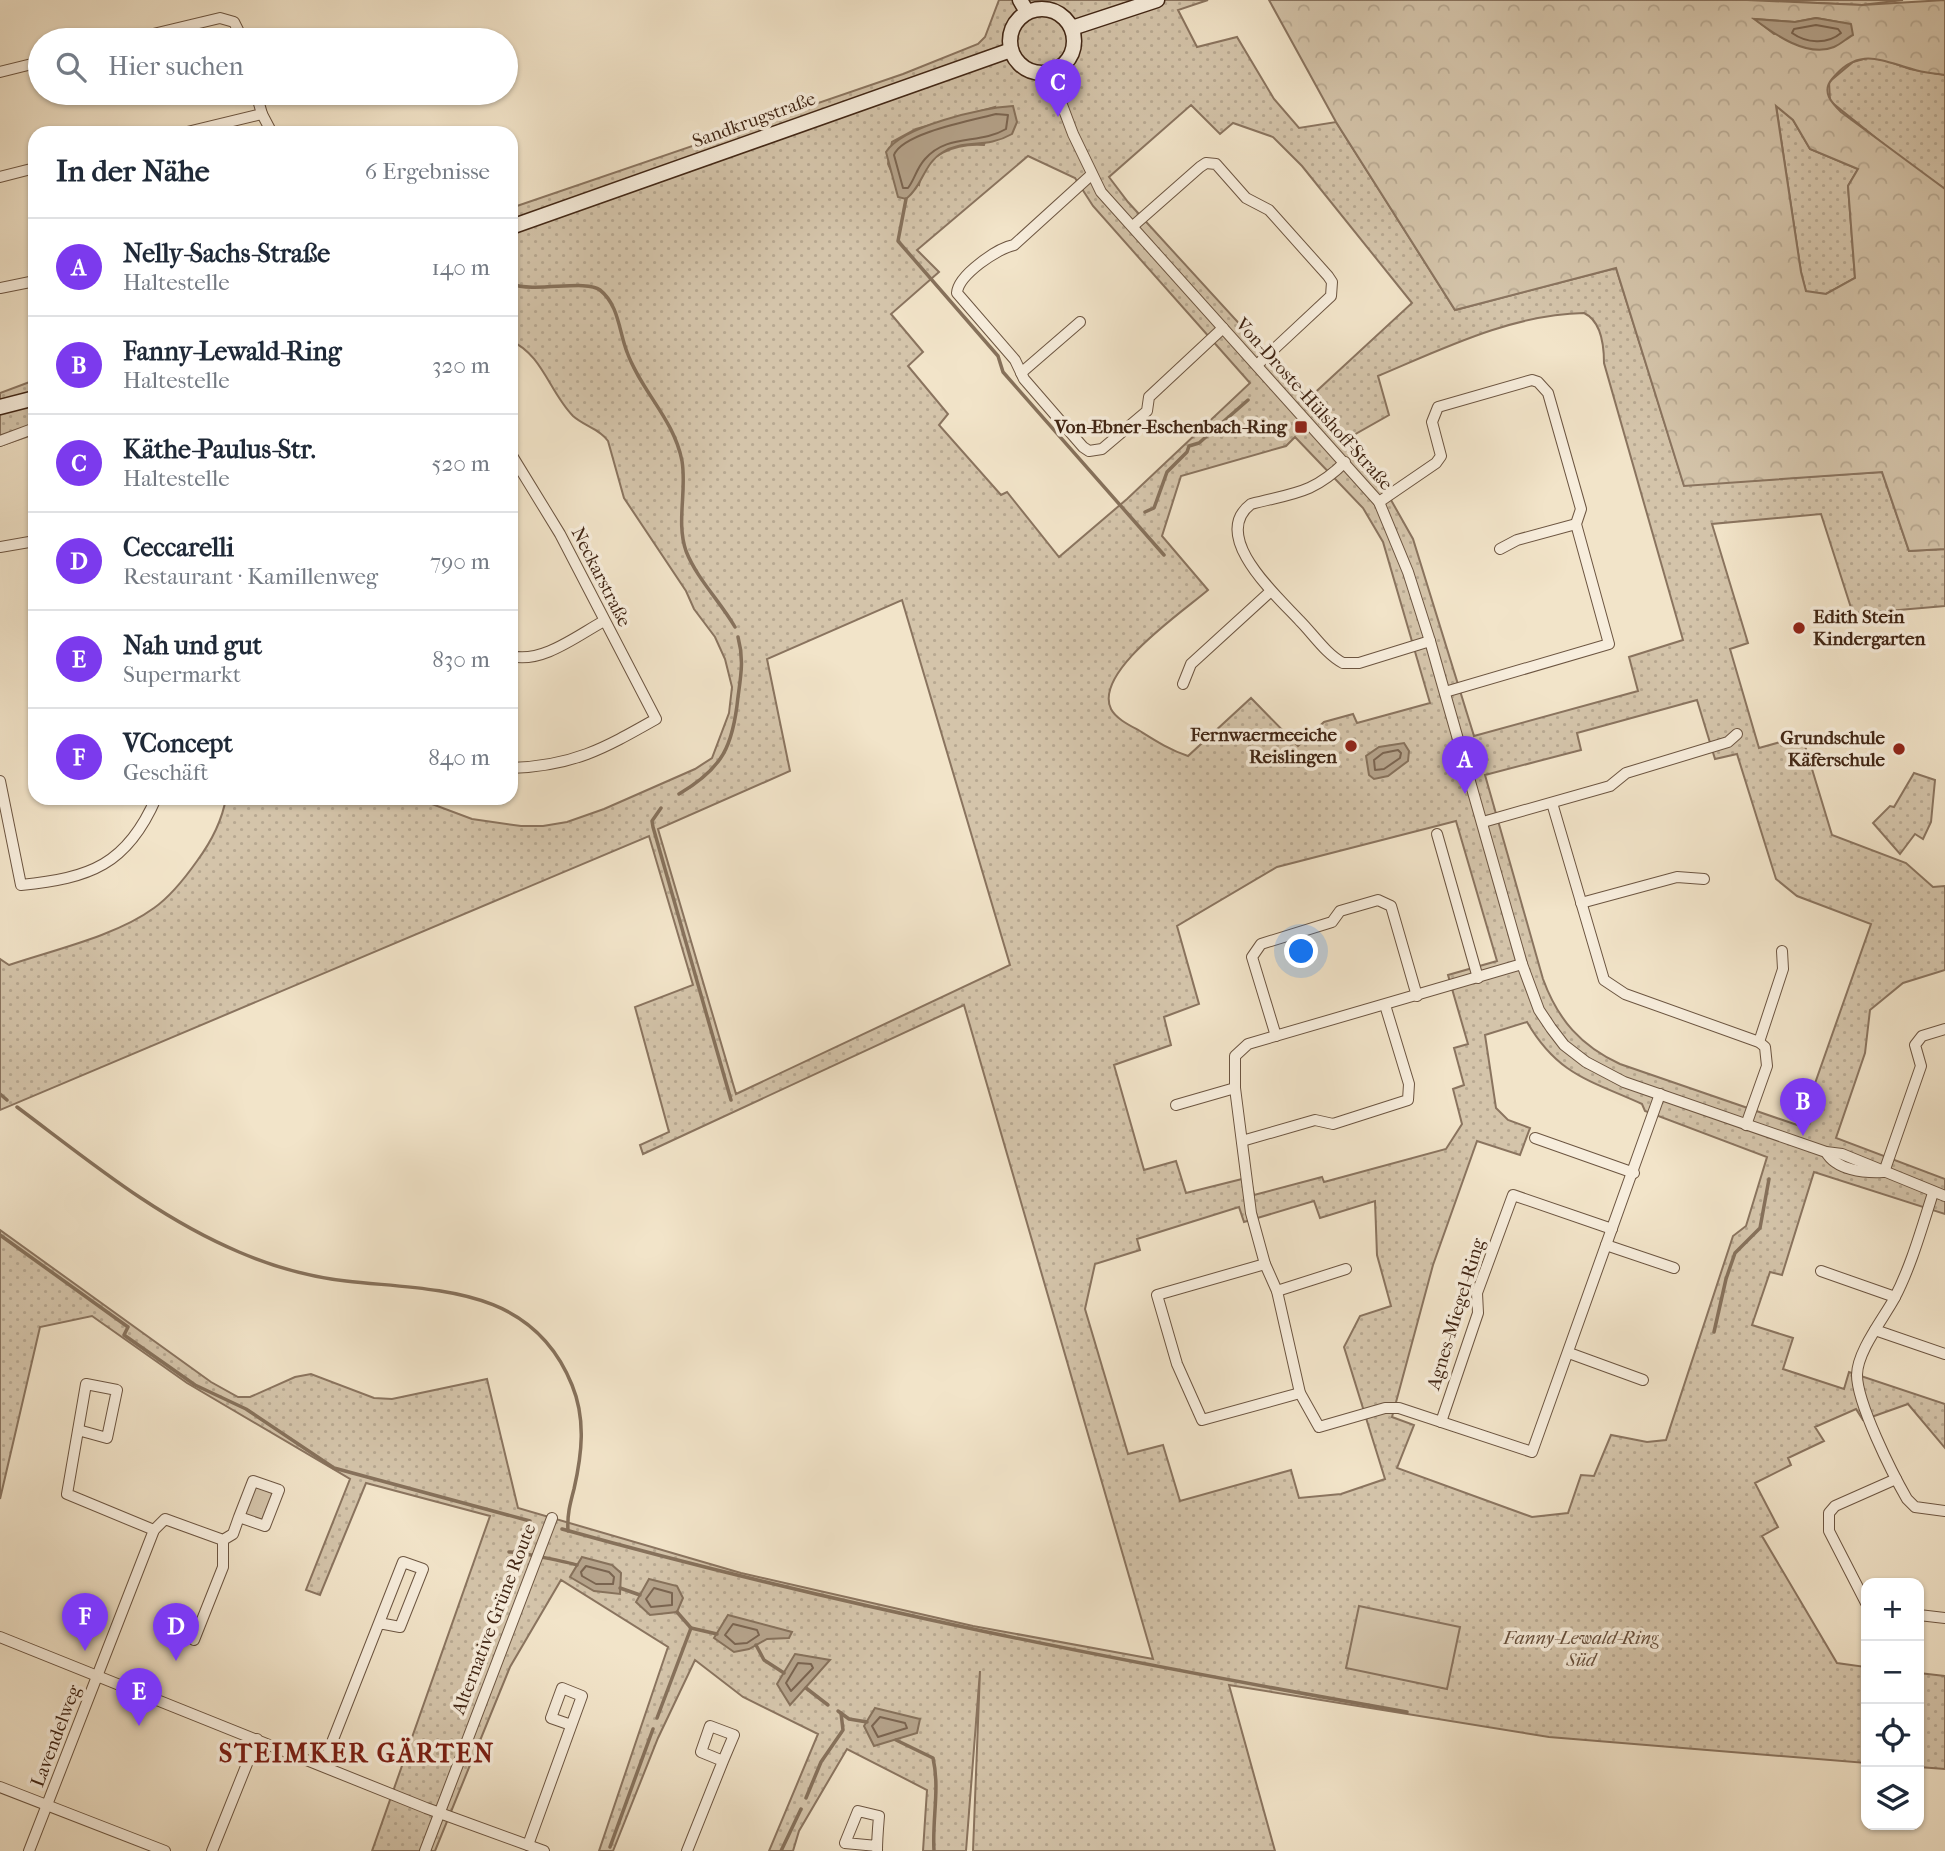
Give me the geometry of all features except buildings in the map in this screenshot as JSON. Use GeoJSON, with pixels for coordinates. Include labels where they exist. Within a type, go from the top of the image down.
{"type":"FeatureCollection","features":[{"type":"Feature","properties":{"kind":"street"},"geometry":{"type":"LineString","coordinates":[[1072,28],[1157,0]]}},
{"type":"Feature","properties":{"kind":"street"},"geometry":{"type":"LineString","coordinates":[[1024,6],[1050,10],[1060,15],[1072,28],[1072,53],[1066,63],[1050,73],[1032,72],[1022,67],[1011,50],[1013,28],[1024,6]]}},
{"type":"Feature","properties":{"kind":"street"},"geometry":{"type":"LineString","coordinates":[[178,28],[220,18],[234,22],[237,28]]}},
{"type":"Feature","properties":{"kind":"street","name":"Sandkrugstraße"},"geometry":{"type":"LineString","coordinates":[[518,225],[1011,50]]}},
{"type":"Feature","properties":{"kind":"street"},"geometry":{"type":"LineString","coordinates":[[0,72],[28,65]]}},
{"type":"Feature","properties":{"kind":"street","name":"Von-Droste-Hülshoff-Straße"},"geometry":{"type":"LineString","coordinates":[[1050,73],[1090,176],[1112,206],[1133,226],[1379,502],[1409,572],[1522,964],[1539,1010],[1564,1045],[1601,1071],[1746,1125],[1826,1152],[1842,1154],[1945,1196]]}},
{"type":"Feature","properties":{"kind":"street"},"geometry":{"type":"LineString","coordinates":[[259,105],[268,126]]}},
{"type":"Feature","properties":{"kind":"street"},"geometry":{"type":"LineString","coordinates":[[212,126],[261,114]]}},
{"type":"Feature","properties":{"kind":"street"},"geometry":{"type":"LineString","coordinates":[[1133,226],[1200,167],[1216,164],[1246,198],[1269,210],[1328,276],[1332,282],[1331,296],[1257,365]]}},
{"type":"Feature","properties":{"kind":"street"},"geometry":{"type":"LineString","coordinates":[[0,177],[28,170]]}},
{"type":"Feature","properties":{"kind":"street"},"geometry":{"type":"LineString","coordinates":[[1090,176],[1014,245],[999,248],[957,286],[961,300],[1016,360],[1021,373],[1083,447],[1094,451],[1102,449],[1147,411],[1149,397],[1223,328]]}},
{"type":"Feature","properties":{"kind":"street"},"geometry":{"type":"LineString","coordinates":[[0,288],[28,282]]}},
{"type":"Feature","properties":{"kind":"street"},"geometry":{"type":"LineString","coordinates":[[1021,373],[1080,322]]}},
{"type":"Feature","properties":{"kind":"street"},"geometry":{"type":"LineString","coordinates":[[1379,502],[1437,463],[1441,456],[1432,422],[1438,407],[1532,380],[1538,382],[1548,393],[1581,509],[1576,524],[1609,644],[1445,692]]}},
{"type":"Feature","properties":{"kind":"street"},"geometry":{"type":"LineString","coordinates":[[0,407],[28,400]]}},
{"type":"Feature","properties":{"kind":"street"},"geometry":{"type":"LineString","coordinates":[[0,441],[28,431]]}},
{"type":"Feature","properties":{"kind":"street"},"geometry":{"type":"LineString","coordinates":[[1345,462],[1325,482],[1251,504],[1237,518],[1249,564],[1271,591],[1343,663],[1359,663],[1430,641]]}},
{"type":"Feature","properties":{"kind":"street","name":"Neckarstraße"},"geometry":{"type":"LineString","coordinates":[[518,467],[560,534],[656,719],[596,752],[549,767],[518,768]]}},
{"type":"Feature","properties":{"kind":"street"},"geometry":{"type":"LineString","coordinates":[[1500,550],[1517,540],[1576,524]]}},
{"type":"Feature","properties":{"kind":"street"},"geometry":{"type":"LineString","coordinates":[[0,547],[28,542]]}},
{"type":"Feature","properties":{"kind":"street"},"geometry":{"type":"LineString","coordinates":[[1182,684],[1191,664],[1271,591]]}},
{"type":"Feature","properties":{"kind":"street"},"geometry":{"type":"LineString","coordinates":[[518,658],[547,652],[604,621]]}},
{"type":"Feature","properties":{"kind":"street"},"geometry":{"type":"LineString","coordinates":[[1483,822],[1610,786],[1626,773],[1728,742],[1737,734]]}},
{"type":"Feature","properties":{"kind":"street"},"geometry":{"type":"LineString","coordinates":[[0,781],[21,885],[85,874],[123,852],[144,825],[153,805]]}},
{"type":"Feature","properties":{"kind":"street"},"geometry":{"type":"LineString","coordinates":[[1552,803],[1600,971],[1612,988],[1759,1042],[1765,1047],[1768,1066],[1746,1125]]}},
{"type":"Feature","properties":{"kind":"street"},"geometry":{"type":"LineString","coordinates":[[1437,834],[1478,978]]}},
{"type":"Feature","properties":{"kind":"street"},"geometry":{"type":"LineString","coordinates":[[1581,903],[1676,877],[1704,879]]}},
{"type":"Feature","properties":{"kind":"street"},"geometry":{"type":"LineString","coordinates":[[1276,1035],[1252,957],[1261,944],[1332,922],[1340,911],[1378,900],[1391,906],[1417,996]]}},
{"type":"Feature","properties":{"kind":"street"},"geometry":{"type":"LineString","coordinates":[[1759,1042],[1783,969],[1782,951]]}},
{"type":"Feature","properties":{"kind":"street"},"geometry":{"type":"LineString","coordinates":[[1522,964],[1276,1035],[1240,1049],[1233,1065],[1251,1213],[1265,1264],[1277,1291],[1300,1394],[1319,1427],[1391,1408],[1532,1452],[1634,1173],[1660,1094]]}},
{"type":"Feature","properties":{"kind":"street"},"geometry":{"type":"LineString","coordinates":[[1242,1141],[1314,1120],[1333,1124],[1408,1100],[1409,1084],[1385,1005]]}},
{"type":"Feature","properties":{"kind":"street"},"geometry":{"type":"LineString","coordinates":[[1884,1172],[1921,1066],[1915,1045],[1922,1035],[1945,1028]]}},
{"type":"Feature","properties":{"kind":"street"},"geometry":{"type":"LineString","coordinates":[[1176,1105],[1235,1088]]}},
{"type":"Feature","properties":{"kind":"street"},"geometry":{"type":"LineString","coordinates":[[1535,1138],[1634,1173]]}},
{"type":"Feature","properties":{"kind":"street"},"geometry":{"type":"LineString","coordinates":[[1933,1193],[1895,1297],[1875,1330],[1857,1369],[1857,1378],[1906,1499],[1915,1507],[1945,1511]]}},
{"type":"Feature","properties":{"kind":"street","name":"Agnes-Miegel-Ring"},"geometry":{"type":"LineString","coordinates":[[1441,1422],[1478,1313],[1477,1293],[1513,1195],[1612,1229]]}},
{"type":"Feature","properties":{"kind":"street"},"geometry":{"type":"LineString","coordinates":[[1606,1245],[1674,1268]]}},
{"type":"Feature","properties":{"kind":"street"},"geometry":{"type":"LineString","coordinates":[[1265,1264],[1157,1295],[1177,1364],[1202,1420],[1300,1394]]}},
{"type":"Feature","properties":{"kind":"street"},"geometry":{"type":"LineString","coordinates":[[1277,1291],[1346,1269]]}},
{"type":"Feature","properties":{"kind":"street"},"geometry":{"type":"LineString","coordinates":[[1821,1271],[1895,1297]]}},
{"type":"Feature","properties":{"kind":"street"},"geometry":{"type":"LineString","coordinates":[[1875,1330],[1945,1354]]}},
{"type":"Feature","properties":{"kind":"street"},"geometry":{"type":"LineString","coordinates":[[1569,1353],[1643,1380]]}},
{"type":"Feature","properties":{"kind":"street"},"geometry":{"type":"LineString","coordinates":[[78,1430],[107,1437],[117,1390],[86,1384],[74,1450],[67,1494],[154,1530]]}},
{"type":"Feature","properties":{"kind":"street"},"geometry":{"type":"LineString","coordinates":[[1861,1594],[1829,1531],[1829,1513],[1835,1506],[1896,1479]]}},
{"type":"Feature","properties":{"kind":"street"},"geometry":{"type":"LineString","coordinates":[[194,1640],[223,1567],[223,1540],[233,1534],[239,1517],[253,1481],[279,1490],[265,1526],[239,1517]]}},
{"type":"Feature","properties":{"kind":"street","name":"Alternative Grüne Route"},"geometry":{"type":"LineString","coordinates":[[425,1851],[552,1518]]}},
{"type":"Feature","properties":{"kind":"street","name":"Lavendelweg"},"geometry":{"type":"LineString","coordinates":[[29,1851],[154,1530],[165,1519],[223,1540]]}},
{"type":"Feature","properties":{"kind":"street"},"geometry":{"type":"LineString","coordinates":[[323,1765],[403,1562],[423,1569],[400,1627],[379,1623]]}},
{"type":"Feature","properties":{"kind":"street"},"geometry":{"type":"LineString","coordinates":[[1924,1616],[1945,1618]]}},
{"type":"Feature","properties":{"kind":"street"},"geometry":{"type":"LineString","coordinates":[[0,1637],[439,1812],[544,1851]]}},
{"type":"Feature","properties":{"kind":"street"},"geometry":{"type":"LineString","coordinates":[[528,1846],[571,1726]]}},
{"type":"Feature","properties":{"kind":"street"},"geometry":{"type":"LineString","coordinates":[[212,1851],[257,1739]]}},
{"type":"Feature","properties":{"kind":"street"},"geometry":{"type":"LineString","coordinates":[[687,1851],[723,1761]]}},
{"type":"Feature","properties":{"kind":"street"},"geometry":{"type":"LineString","coordinates":[[0,1787],[164,1851]]}},
{"type":"Feature","properties":{"kind":"green space","name":"Fanny-Lewald-Ring Süd"},"geometry":{"type":"Polygon","coordinates":[[[999,0],[1208,0],[1178,10],[1197,47],[1237,37],[1274,99],[1299,128],[1336,122],[1455,310],[1616,268],[1684,485],[1882,472],[1909,551],[1945,549],[1945,606],[1853,614],[1821,514],[1712,524],[1748,643],[1730,649],[1759,748],[1802,736],[1832,835],[1906,863],[1933,887],[1945,886],[1945,970],[1903,983],[1870,1010],[1865,1053],[1836,1138],[1945,1179],[1945,1214],[1814,1172],[1782,1275],[1770,1272],[1752,1325],[1793,1338],[1783,1369],[1844,1389],[1849,1372],[1945,1404],[1945,1448],[1908,1404],[1863,1420],[1856,1409],[1815,1427],[1824,1441],[1788,1458],[1791,1465],[1755,1483],[1778,1527],[1762,1536],[1837,1663],[1861,1666],[1861,1763],[1549,1737],[1229,1685],[1275,1851],[973,1851],[980,1671],[966,1851],[923,1851],[927,1790],[847,1749],[799,1831],[793,1851],[769,1851],[818,1734],[743,1697],[695,1660],[658,1738],[613,1851],[599,1851],[668,1647],[561,1580],[510,1667],[435,1851],[372,1851],[490,1516],[366,1483],[320,1595],[306,1590],[350,1479],[187,1383],[92,1316],[40,1327],[0,1499],[0,1230],[211,1382],[238,1397],[250,1397],[295,1377],[311,1374],[374,1398],[392,1399],[487,1379],[518,1508],[741,1573],[973,1626],[1153,1659],[964,1005],[643,1154],[640,1145],[669,1132],[635,1007],[693,985],[649,836],[0,1110],[0,959],[9,965],[84,941],[122,927],[154,908],[188,874],[202,854],[219,823],[224,805],[435,805],[472,819],[521,826],[543,826],[567,822],[604,809],[695,769],[712,758],[729,713],[732,687],[725,659],[715,637],[694,609],[686,591],[624,498],[608,441],[601,433],[573,416],[538,364],[518,345],[518,206],[903,74],[978,44],[985,37],[999,0]],[[1191,105],[1109,177],[1128,202],[1308,399],[1412,303],[1302,166],[1273,137],[1233,123],[1220,134],[1191,105]],[[995,107],[916,129],[892,142],[888,164],[892,173],[919,185],[927,165],[934,158],[963,146],[984,145],[995,107]],[[1028,156],[917,250],[939,272],[891,314],[923,352],[908,366],[948,414],[939,425],[1001,495],[1007,492],[1059,557],[1127,499],[1250,383],[1093,206],[1075,178],[1028,156]],[[1584,313],[1557,315],[1504,326],[1378,376],[1389,415],[1345,440],[1382,484],[1413,539],[1474,736],[1638,691],[1629,657],[1683,640],[1604,363],[1598,328],[1584,313]],[[1295,437],[1286,446],[1181,476],[1162,536],[1208,590],[1162,627],[1127,661],[1115,678],[1109,694],[1111,709],[1116,716],[1163,745],[1188,756],[1251,698],[1298,746],[1324,722],[1353,714],[1357,723],[1430,703],[1383,542],[1363,508],[1295,437]],[[902,600],[767,659],[790,771],[658,829],[736,1094],[1010,965],[902,600]],[[1697,700],[1577,733],[1581,750],[1485,775],[1543,979],[1556,1007],[1572,1030],[1594,1049],[1620,1064],[1800,1126],[1871,924],[1797,896],[1776,879],[1737,754],[1715,759],[1697,700]],[[1456,821],[1277,867],[1177,926],[1199,1004],[1164,1017],[1171,1045],[1114,1065],[1144,1170],[1176,1161],[1186,1193],[1250,1177],[1254,1195],[1322,1177],[1324,1182],[1446,1149],[1462,1124],[1453,1089],[1464,1085],[1454,1048],[1468,1044],[1448,975],[1497,961],[1456,821]],[[1527,1022],[1485,1035],[1496,1108],[1508,1120],[1530,1128],[1520,1155],[1477,1141],[1433,1265],[1392,1417],[1414,1425],[1397,1468],[1532,1517],[1568,1513],[1581,1475],[1594,1476],[1611,1435],[1647,1442],[1666,1440],[1733,1236],[1746,1226],[1767,1157],[1645,1111],[1642,1104],[1576,1074],[1551,1054],[1527,1022]],[[1314,1201],[1244,1222],[1239,1207],[1137,1239],[1140,1250],[1095,1264],[1085,1309],[1128,1454],[1163,1445],[1180,1501],[1291,1470],[1299,1498],[1341,1494],[1385,1479],[1344,1347],[1360,1316],[1391,1306],[1377,1255],[1375,1201],[1320,1218],[1314,1201]]]}},
{"type":"Feature","properties":{"kind":"green space"},"geometry":{"type":"Polygon","coordinates":[[[1269,0],[1747,0],[1862,5],[1945,0],[1945,75],[1879,60],[1860,59],[1842,69],[1832,79],[1828,93],[1841,112],[1945,189],[1945,549],[1909,551],[1882,472],[1684,486],[1616,268],[1455,310],[1336,122],[1269,0]],[[1816,18],[1795,22],[1755,19],[1774,34],[1850,24],[1816,18]],[[1776,106],[1806,291],[1826,294],[1855,278],[1848,186],[1858,169],[1810,149],[1793,120],[1776,106]]]}},
{"type":"Feature","properties":{"kind":"green space"},"geometry":{"type":"Polygon","coordinates":[[[1747,0],[1903,0],[1862,5],[1747,0]]]}},
{"type":"Feature","properties":{"kind":"green space"},"geometry":{"type":"Polygon","coordinates":[[[1879,58],[1910,69],[1945,75],[1945,189],[1911,166],[1830,101],[1829,82],[1853,62],[1879,58]]]}},
{"type":"Feature","properties":{"kind":"green space"},"geometry":{"type":"Polygon","coordinates":[[[1776,105],[1793,120],[1810,149],[1858,169],[1848,186],[1855,278],[1826,294],[1806,292],[1776,105]]]}},
{"type":"Feature","properties":{"kind":"green space"},"geometry":{"type":"Polygon","coordinates":[[[28,383],[28,436],[0,446],[0,393],[28,383]]]}},
{"type":"Feature","properties":{"kind":"green space"},"geometry":{"type":"Polygon","coordinates":[[[1914,773],[1935,780],[1931,822],[1923,839],[1915,834],[1900,854],[1873,823],[1890,806],[1894,807],[1914,773]]]}},
{"type":"Feature","properties":{"kind":"green space"},"geometry":{"type":"Polygon","coordinates":[[[255,1486],[273,1493],[262,1521],[244,1514],[255,1486]]]}},
{"type":"Feature","properties":{"kind":"green space"},"geometry":{"type":"Polygon","coordinates":[[[1359,1606],[1460,1627],[1447,1689],[1346,1668],[1359,1606]]]}},
{"type":"Feature","properties":{"kind":"green space"},"geometry":{"type":"Polygon","coordinates":[[[1924,1674],[1945,1676],[1945,1769],[1924,1767],[1924,1674]]]}},
{"type":"Feature","properties":{"kind":"water"},"geometry":{"type":"Polygon","coordinates":[[[1816,18],[1851,24],[1853,35],[1834,47],[1813,49],[1791,43],[1754,19],[1795,22],[1816,18]]]}},
{"type":"Feature","properties":{"kind":"water"},"geometry":{"type":"Polygon","coordinates":[[[1013,106],[1017,122],[1012,134],[1002,139],[959,146],[943,152],[931,163],[912,194],[906,199],[898,197],[886,152],[895,143],[908,134],[944,120],[982,110],[1013,106]]]}},
{"type":"Feature","properties":{"kind":"water"},"geometry":{"type":"Polygon","coordinates":[[[1404,743],[1409,751],[1408,761],[1388,776],[1374,779],[1369,775],[1366,756],[1379,747],[1404,743]]]}},
{"type":"Feature","properties":{"kind":"water"},"geometry":{"type":"Polygon","coordinates":[[[582,1557],[612,1565],[621,1573],[620,1594],[594,1591],[570,1577],[582,1557]]]}},
{"type":"Feature","properties":{"kind":"water"},"geometry":{"type":"Polygon","coordinates":[[[649,1579],[677,1586],[683,1598],[677,1612],[650,1615],[636,1602],[649,1579]]]}},
{"type":"Feature","properties":{"kind":"water"},"geometry":{"type":"Polygon","coordinates":[[[728,1615],[792,1632],[789,1638],[767,1639],[749,1649],[734,1652],[714,1638],[728,1615]]]}},
{"type":"Feature","properties":{"kind":"water"},"geometry":{"type":"Polygon","coordinates":[[[795,1654],[830,1660],[790,1705],[777,1684],[795,1654]]]}},
{"type":"Feature","properties":{"kind":"water"},"geometry":{"type":"Polygon","coordinates":[[[875,1708],[920,1719],[917,1733],[874,1746],[864,1726],[875,1708]]]}},
{"type":"Feature","properties":{"kind":"waterway"},"geometry":{"type":"LineString","coordinates":[[906,199],[898,241],[998,356],[1003,372],[1164,555]]}},
{"type":"Feature","properties":{"kind":"waterway"},"geometry":{"type":"LineString","coordinates":[[518,285],[593,287],[600,290],[611,303],[633,366],[665,418],[678,446],[683,472],[682,529],[686,551],[696,571],[735,627]]}},
{"type":"Feature","properties":{"kind":"waterway"},"geometry":{"type":"LineString","coordinates":[[1145,512],[1154,508],[1167,472],[1187,452],[1189,446],[1199,443],[1248,400]]}},
{"type":"Feature","properties":{"kind":"waterway"},"geometry":{"type":"LineString","coordinates":[[679,794],[716,765],[729,742],[741,674],[738,637]]}},
{"type":"Feature","properties":{"kind":"waterway"},"geometry":{"type":"LineString","coordinates":[[661,808],[652,821],[653,827],[731,1100]]}},
{"type":"Feature","properties":{"kind":"waterway"},"geometry":{"type":"LineString","coordinates":[[0,1094],[7,1100]]}},
{"type":"Feature","properties":{"kind":"waterway"},"geometry":{"type":"LineString","coordinates":[[17,1107],[151,1205],[239,1252],[319,1277],[413,1287],[477,1299],[506,1311],[532,1328],[554,1352],[572,1385],[579,1411],[581,1450],[569,1510],[568,1531]]}},
{"type":"Feature","properties":{"kind":"waterway"},"geometry":{"type":"LineString","coordinates":[[1714,1332],[1735,1253],[1760,1228],[1769,1179]]}},
{"type":"Feature","properties":{"kind":"waterway"},"geometry":{"type":"LineString","coordinates":[[0,1235],[128,1327],[124,1335],[195,1385],[246,1409],[334,1468],[530,1521]]}},
{"type":"Feature","properties":{"kind":"waterway"},"geometry":{"type":"LineString","coordinates":[[562,1529],[771,1583],[982,1631],[1407,1712]]}},
{"type":"Feature","properties":{"kind":"waterway"},"geometry":{"type":"LineString","coordinates":[[509,1552],[577,1565]]}},
{"type":"Feature","properties":{"kind":"waterway"},"geometry":{"type":"LineString","coordinates":[[620,1588],[640,1595]]}},
{"type":"Feature","properties":{"kind":"waterway"},"geometry":{"type":"LineString","coordinates":[[657,1718],[691,1628],[677,1612]]}},
{"type":"Feature","properties":{"kind":"waterway"},"geometry":{"type":"LineString","coordinates":[[691,1628],[717,1634]]}},
{"type":"Feature","properties":{"kind":"waterway"},"geometry":{"type":"LineString","coordinates":[[756,1645],[764,1660],[784,1673]]}},
{"type":"Feature","properties":{"kind":"waterway"},"geometry":{"type":"LineString","coordinates":[[806,1688],[828,1705]]}},
{"type":"Feature","properties":{"kind":"waterway"},"geometry":{"type":"LineString","coordinates":[[838,1711],[849,1719],[867,1722]]}},
{"type":"Feature","properties":{"kind":"waterway"},"geometry":{"type":"LineString","coordinates":[[806,1798],[821,1762],[843,1730],[841,1713]]}},
{"type":"Feature","properties":{"kind":"waterway"},"geometry":{"type":"LineString","coordinates":[[610,1847],[653,1729]]}},
{"type":"Feature","properties":{"kind":"waterway"},"geometry":{"type":"LineString","coordinates":[[896,1740],[933,1758],[936,1781],[934,1851]]}},
{"type":"Feature","properties":{"kind":"waterway"},"geometry":{"type":"LineString","coordinates":[[781,1851],[801,1809]]}},
{"type":"Feature","properties":{"kind":"place","name":"Käthe-Paulus-Str."},"geometry":{"type":"Point","coordinates":[1058,117]}},
{"type":"Feature","properties":{"kind":"place","name":"Von-Ebner-Eschenbach-Ring"},"geometry":{"type":"Point","coordinates":[1301,427]}},
{"type":"Feature","properties":{"kind":"place","name":"Edith Stein Kindergarten"},"geometry":{"type":"Point","coordinates":[1799,628]}},
{"type":"Feature","properties":{"kind":"place","name":"Fernwaermeeiche Reislingen"},"geometry":{"type":"Point","coordinates":[1351,746]}},
{"type":"Feature","properties":{"kind":"place","name":"Grundschule Käferschule"},"geometry":{"type":"Point","coordinates":[1899,749]}},
{"type":"Feature","properties":{"kind":"place","name":"Nelly-Sachs-Straße"},"geometry":{"type":"Point","coordinates":[1465,794]}},
{"type":"Feature","properties":{"kind":"place","name":"Fanny-Lewald-Ring"},"geometry":{"type":"Point","coordinates":[1803,1136]}},
{"type":"Feature","properties":{"kind":"place","name":"VConcept"},"geometry":{"type":"Point","coordinates":[85,1651]}},
{"type":"Feature","properties":{"kind":"place","name":"Ceccarelli"},"geometry":{"type":"Point","coordinates":[176,1661]}},
{"type":"Feature","properties":{"kind":"place","name":"Nah und gut"},"geometry":{"type":"Point","coordinates":[139,1726]}},
{"type":"Feature","properties":{"kind":"district","name":"STEIMKER GÄRTEN"},"geometry":{"type":"Point","coordinates":[357,1753]}}]}
